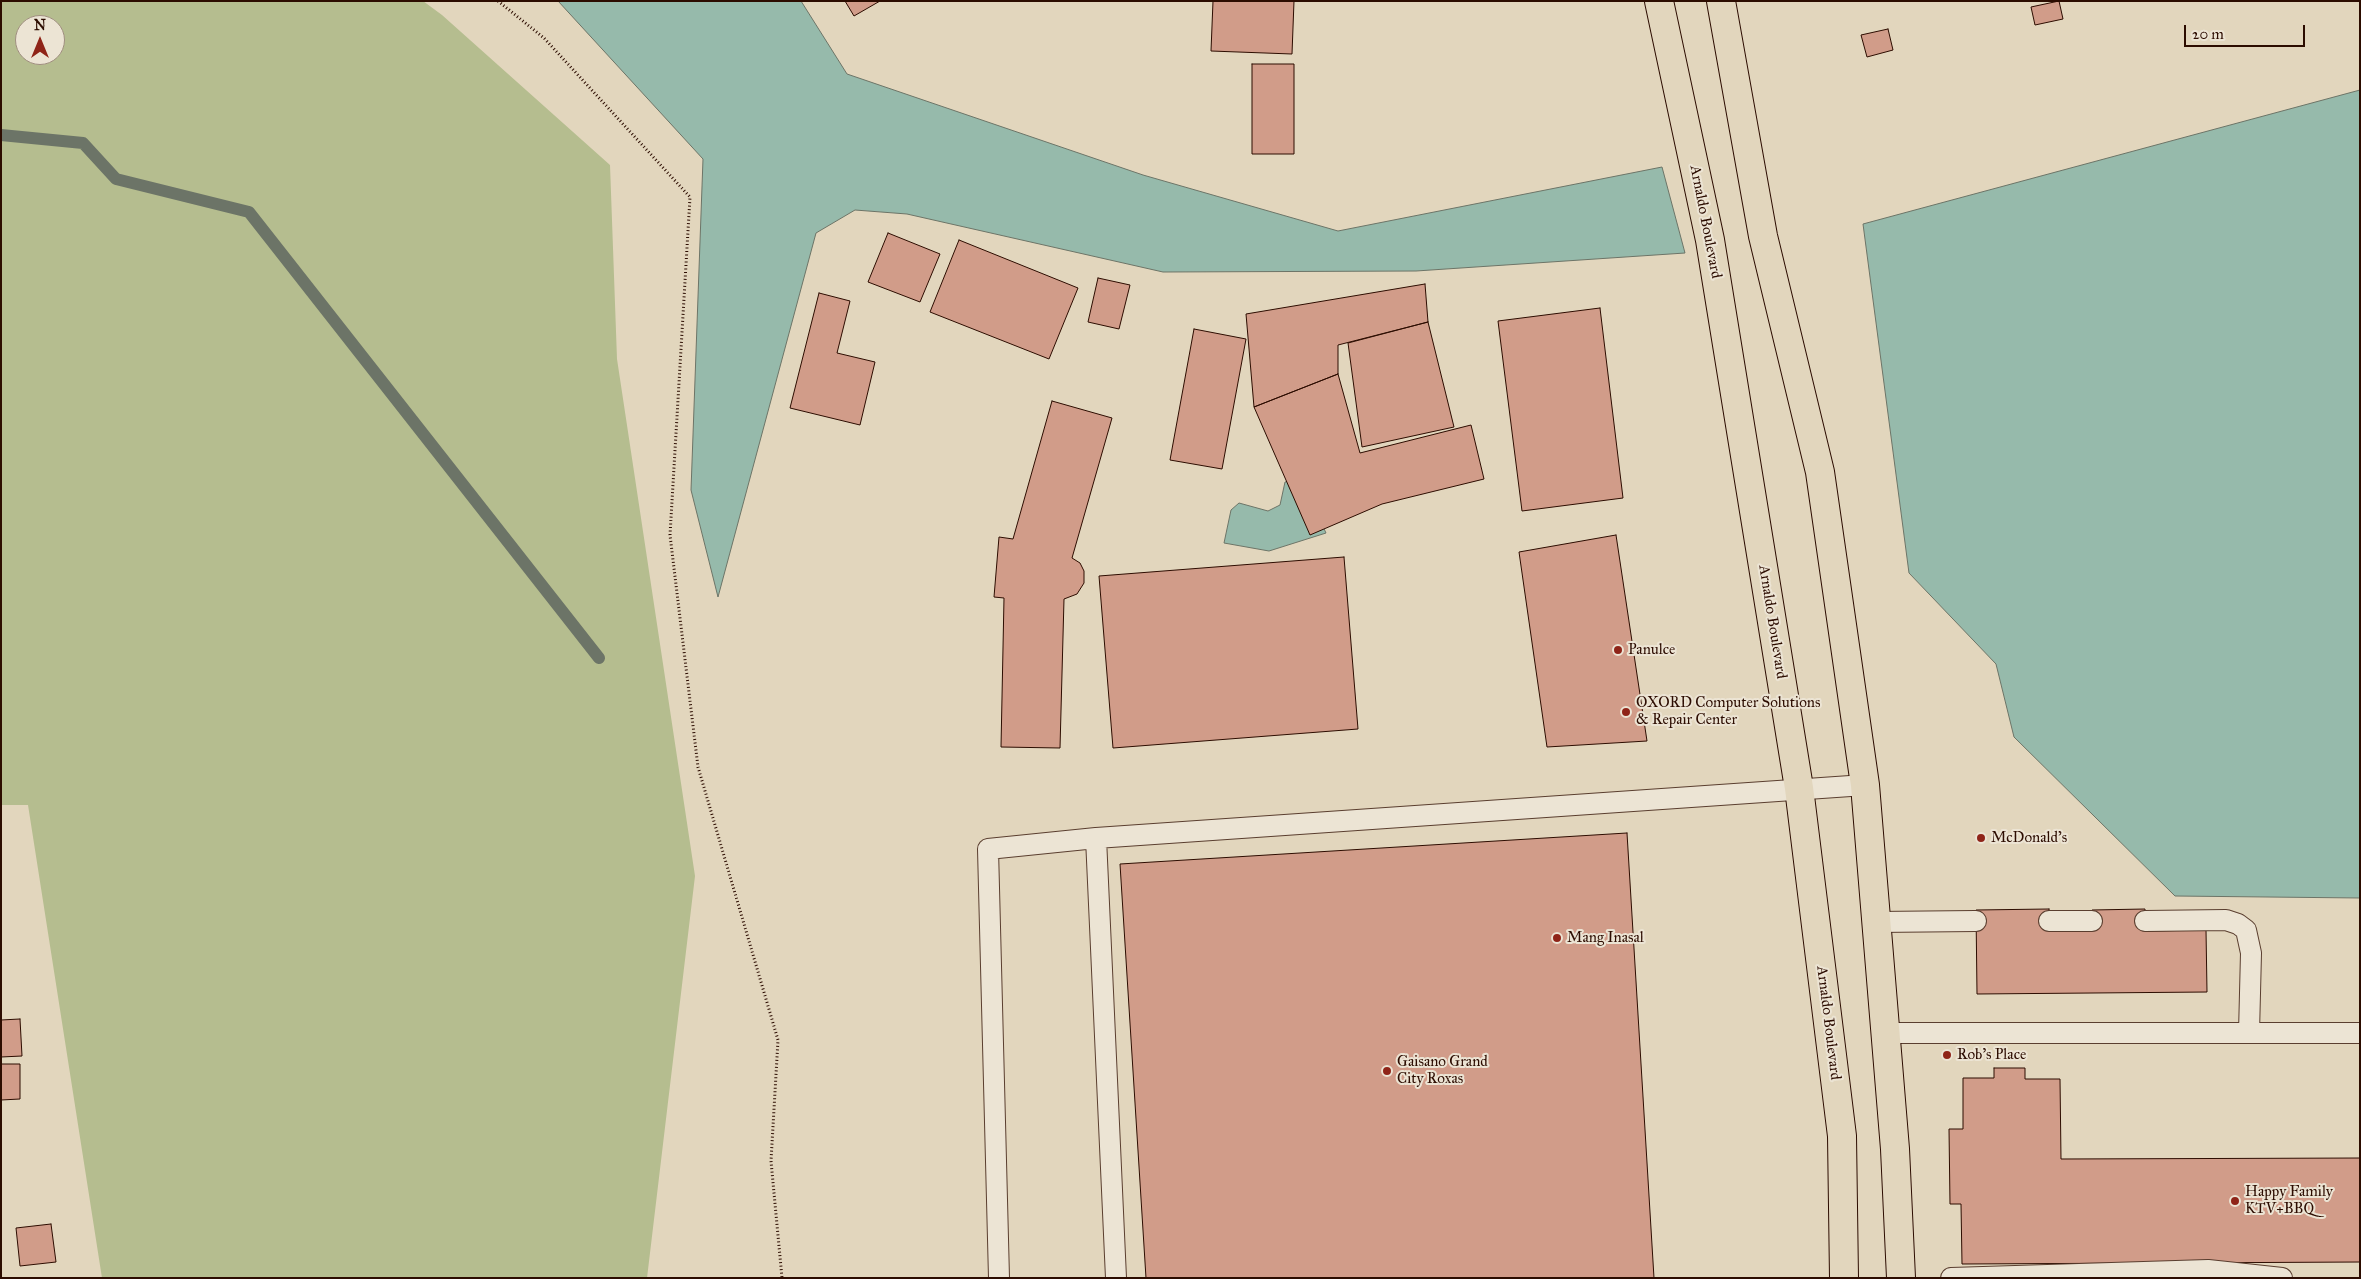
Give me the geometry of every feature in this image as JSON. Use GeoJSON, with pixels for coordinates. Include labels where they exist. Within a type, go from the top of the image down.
{"type":"FeatureCollection","features":[{"type":"Feature","properties":{"kind":"highway","name":"Arnaldo Boulevard"},"geometry":{"type":"LineString","coordinates":[[1659,1],[1710,240],[1799,788],[1842,1136],[1844,1278]]}},
{"type":"Feature","properties":{"kind":"highway"},"geometry":{"type":"LineString","coordinates":[[1721,1],[1762,236],[1820,472],[1865,785],[1895,1150],[1901,1278]]}},
{"type":"Feature","properties":{"kind":"lane"},"geometry":{"type":"LineString","coordinates":[[999,1278],[988,848],[1096,838],[1799,788],[1865,785]]}},
{"type":"Feature","properties":{"kind":"lane"},"geometry":{"type":"LineString","coordinates":[[1096,838],[1116,1278]]}},
{"type":"Feature","properties":{"kind":"lane"},"geometry":{"type":"LineString","coordinates":[[2145,921],[2226,920],[2238,924],[2246,930],[2251,953],[2249,1033]]}},
{"type":"Feature","properties":{"kind":"lane"},"geometry":{"type":"LineString","coordinates":[[1876,922],[1976,921]]}},
{"type":"Feature","properties":{"kind":"lane"},"geometry":{"type":"LineString","coordinates":[[2049,921],[2092,921]]}},
{"type":"Feature","properties":{"kind":"lane"},"geometry":{"type":"LineString","coordinates":[[1885,1033],[2360,1033]]}},
{"type":"Feature","properties":{"kind":"lane"},"geometry":{"type":"LineString","coordinates":[[1950,1278],[2208,1274],[2282,1278]]}},
{"type":"Feature","properties":{"kind":"path"},"geometry":{"type":"LineString","coordinates":[[498,1],[544,38],[690,198],[670,535],[698,766],[778,1040],[771,1161],[782,1278]]}},
{"type":"Feature","properties":{"kind":"shaded area"},"geometry":{"type":"Polygon","coordinates":[[[1,1],[423,1],[442,15],[610,165],[617,359],[695,876],[647,1278],[102,1278],[28,805],[1,805],[1,1]]]}},
{"type":"Feature","properties":{"kind":"shaded area"},"geometry":{"type":"Polygon","coordinates":[[[558,1],[801,1],[847,74],[1143,175],[1338,231],[1662,167],[1685,253],[1416,271],[1163,272],[907,214],[855,210],[816,233],[718,597],[691,490],[703,159],[558,1]]]}},
{"type":"Feature","properties":{"kind":"shaded area"},"geometry":{"type":"Polygon","coordinates":[[[2360,90],[2360,898],[2175,896],[2014,737],[1996,664],[1909,573],[1863,224],[2360,90]]]}},
{"type":"Feature","properties":{"kind":"shaded area"},"geometry":{"type":"Polygon","coordinates":[[[1300,478],[1326,533],[1269,551],[1224,543],[1231,510],[1239,503],[1268,511],[1280,505],[1285,482],[1300,478]]]}},
{"type":"Feature","properties":{"kind":"building"},"geometry":{"type":"Polygon","coordinates":[[[845,1],[880,1],[854,16],[845,1]]]}},
{"type":"Feature","properties":{"kind":"building"},"geometry":{"type":"Polygon","coordinates":[[[1213,1],[1294,1],[1292,54],[1211,51],[1213,1]]]}},
{"type":"Feature","properties":{"kind":"building"},"geometry":{"type":"Polygon","coordinates":[[[2059,1],[2063,19],[2035,25],[2031,7],[2059,1]]]}},
{"type":"Feature","properties":{"kind":"building"},"geometry":{"type":"Polygon","coordinates":[[[1888,29],[1893,50],[1867,57],[1861,35],[1888,29]]]}},
{"type":"Feature","properties":{"kind":"building"},"geometry":{"type":"Polygon","coordinates":[[[1252,64],[1294,64],[1294,154],[1252,154],[1252,64]]]}},
{"type":"Feature","properties":{"kind":"building"},"geometry":{"type":"Polygon","coordinates":[[[888,233],[940,254],[920,302],[868,282],[888,233]]]}},
{"type":"Feature","properties":{"kind":"building"},"geometry":{"type":"Polygon","coordinates":[[[959,240],[1078,288],[1049,359],[930,312],[959,240]]]}},
{"type":"Feature","properties":{"kind":"building"},"geometry":{"type":"Polygon","coordinates":[[[1098,278],[1130,285],[1119,329],[1088,322],[1098,278]]]}},
{"type":"Feature","properties":{"kind":"building"},"geometry":{"type":"Polygon","coordinates":[[[1425,284],[1428,322],[1338,345],[1338,374],[1254,407],[1246,314],[1425,284]]]}},
{"type":"Feature","properties":{"kind":"building"},"geometry":{"type":"Polygon","coordinates":[[[819,293],[850,301],[837,353],[875,362],[860,425],[790,408],[819,293]]]}},
{"type":"Feature","properties":{"kind":"building"},"geometry":{"type":"Polygon","coordinates":[[[1600,308],[1623,498],[1522,511],[1498,321],[1600,308]]]}},
{"type":"Feature","properties":{"kind":"building"},"geometry":{"type":"Polygon","coordinates":[[[1428,322],[1454,427],[1362,447],[1348,343],[1428,322]]]}},
{"type":"Feature","properties":{"kind":"building"},"geometry":{"type":"Polygon","coordinates":[[[1194,329],[1246,339],[1222,469],[1170,460],[1194,329]]]}},
{"type":"Feature","properties":{"kind":"building"},"geometry":{"type":"Polygon","coordinates":[[[1338,374],[1360,453],[1471,425],[1484,479],[1382,504],[1310,535],[1254,407],[1338,374]]]}},
{"type":"Feature","properties":{"kind":"building"},"geometry":{"type":"Polygon","coordinates":[[[1052,401],[1112,418],[1072,558],[1080,563],[1084,571],[1084,583],[1077,594],[1064,599],[1060,748],[1001,747],[1004,598],[994,597],[999,537],[1013,539],[1052,401]]]}},
{"type":"Feature","properties":{"kind":"building"},"geometry":{"type":"Polygon","coordinates":[[[1616,535],[1647,741],[1547,747],[1519,552],[1616,535]]]}},
{"type":"Feature","properties":{"kind":"building"},"geometry":{"type":"Polygon","coordinates":[[[1344,557],[1358,729],[1113,748],[1099,576],[1344,557]]]}},
{"type":"Feature","properties":{"kind":"building","name":"Gaisano Grand City Roxas"},"geometry":{"type":"Polygon","coordinates":[[[1627,833],[1654,1278],[1146,1278],[1120,864],[1627,833]]]}},
{"type":"Feature","properties":{"kind":"building"},"geometry":{"type":"Polygon","coordinates":[[[2049,909],[2049,928],[2092,928],[2092,910],[2145,909],[2145,931],[2206,930],[2207,992],[1977,994],[1976,910],[2049,909]]]}},
{"type":"Feature","properties":{"kind":"building"},"geometry":{"type":"Polygon","coordinates":[[[20,1019],[22,1056],[1,1057],[1,1020],[20,1019]]]}},
{"type":"Feature","properties":{"kind":"building"},"geometry":{"type":"Polygon","coordinates":[[[1,1064],[20,1064],[20,1099],[1,1100],[1,1064]]]}},
{"type":"Feature","properties":{"kind":"building"},"geometry":{"type":"Polygon","coordinates":[[[1994,1068],[2025,1068],[2025,1079],[2060,1079],[2061,1159],[2360,1158],[2360,1262],[1962,1264],[1961,1204],[1950,1204],[1949,1129],[1963,1129],[1963,1078],[1994,1078],[1994,1068]]]}},
{"type":"Feature","properties":{"kind":"building"},"geometry":{"type":"Polygon","coordinates":[[[51,1224],[56,1262],[20,1266],[16,1228],[51,1224]]]}},
{"type":"Feature","properties":{"kind":"waterway"},"geometry":{"type":"LineString","coordinates":[[1,135],[83,143],[116,179],[249,212],[599,658]]}},
{"type":"Feature","properties":{"kind":"place","name":"Panulce"},"geometry":{"type":"Point","coordinates":[1618,650]}},
{"type":"Feature","properties":{"kind":"place","name":"OXORD Computer Solutions & Repair Center"},"geometry":{"type":"Point","coordinates":[1626,712]}},
{"type":"Feature","properties":{"kind":"place","name":"McDonald's"},"geometry":{"type":"Point","coordinates":[1981,838]}},
{"type":"Feature","properties":{"kind":"place","name":"Mang Inasal"},"geometry":{"type":"Point","coordinates":[1557,938]}},
{"type":"Feature","properties":{"kind":"place","name":"Rob's Place"},"geometry":{"type":"Point","coordinates":[1947,1055]}},
{"type":"Feature","properties":{"kind":"place","name":"Gaisano Grand City Roxas"},"geometry":{"type":"Point","coordinates":[1387,1071]}},
{"type":"Feature","properties":{"kind":"place","name":"Happy Family KTV+BBQ"},"geometry":{"type":"Point","coordinates":[2235,1201]}}]}
